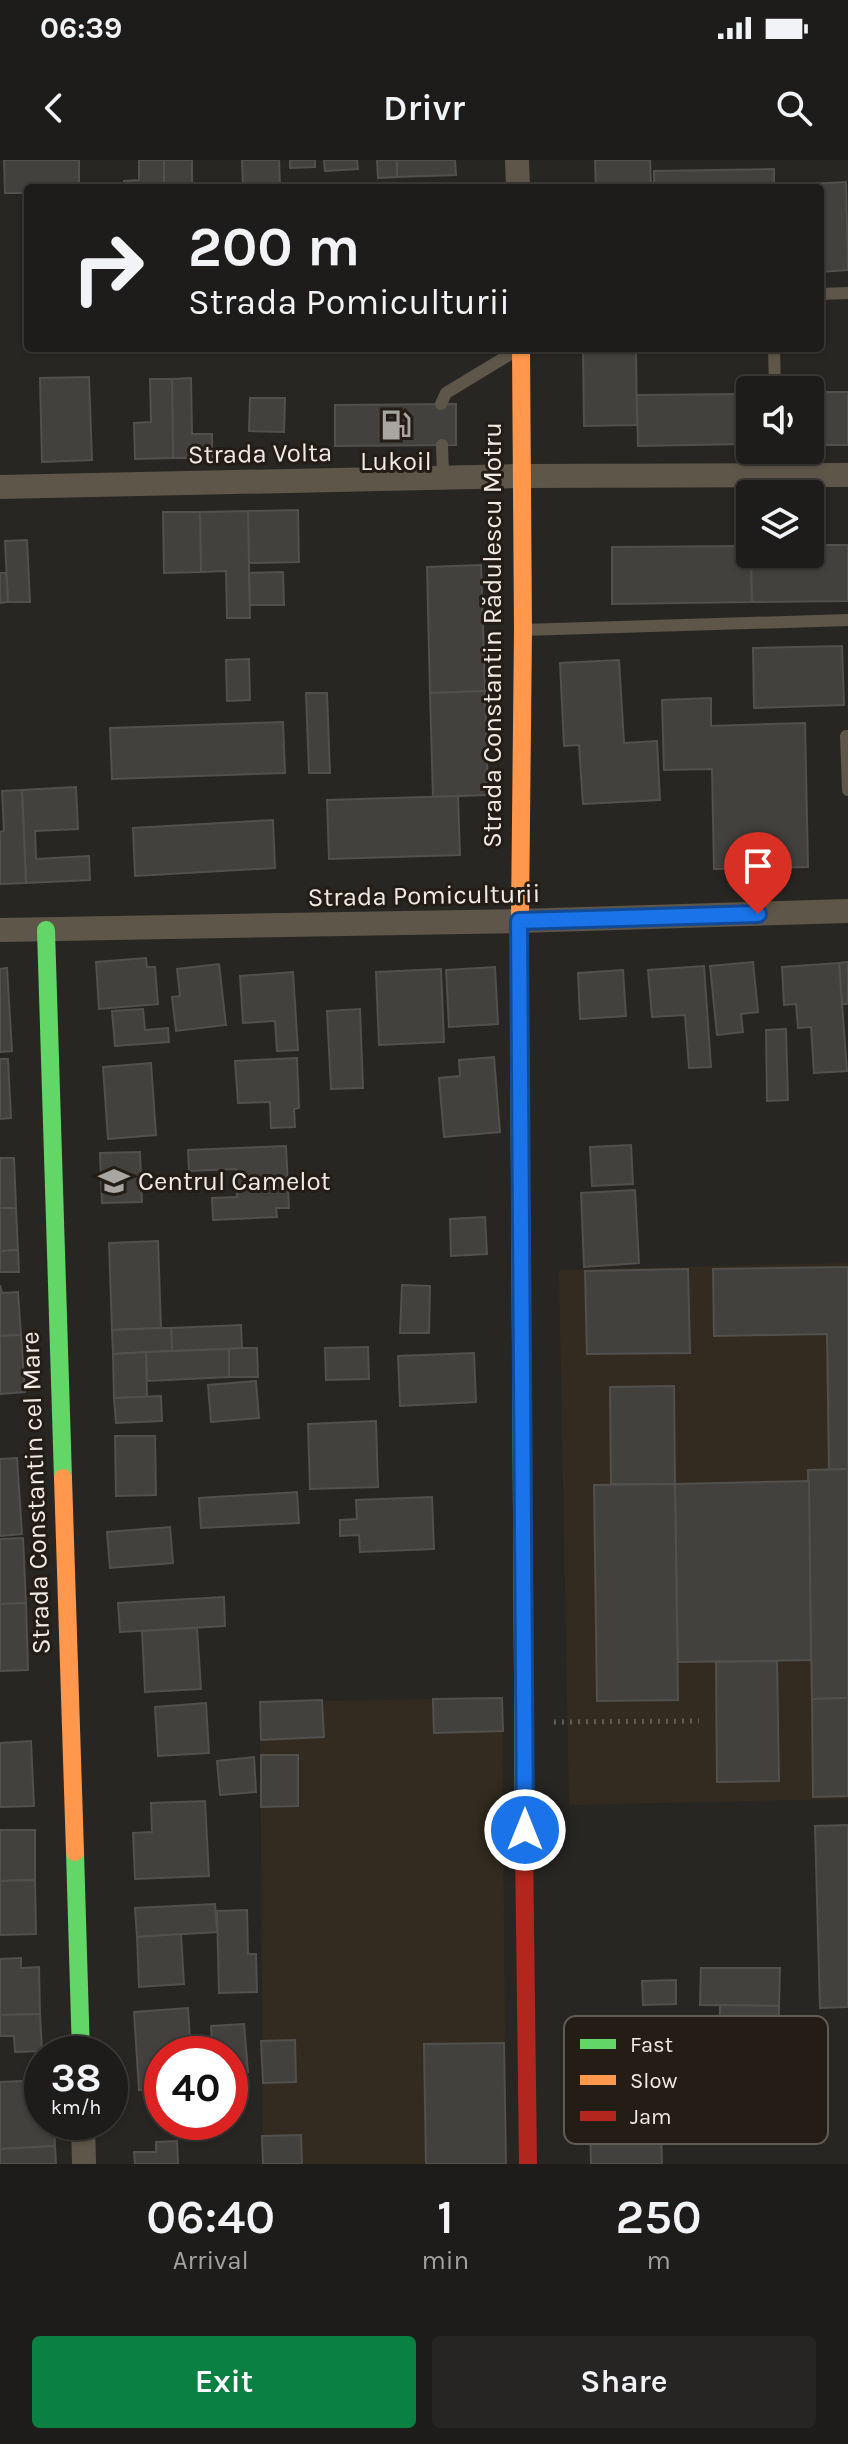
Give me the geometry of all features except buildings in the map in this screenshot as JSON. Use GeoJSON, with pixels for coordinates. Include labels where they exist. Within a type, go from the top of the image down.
{"type":"FeatureCollection","features":[{"type":"Feature","properties":{"kind":"street"},"geometry":{"type":"LineString","coordinates":[[517,160],[518,184]]}},
{"type":"Feature","properties":{"kind":"street","name":"Strada Constantin Rădulescu Motru"},"geometry":{"type":"LineString","coordinates":[[521,352],[523,630],[519,921],[528,2164]]}},
{"type":"Feature","properties":{"kind":"street","name":"Strada Volta"},"geometry":{"type":"LineString","coordinates":[[0,487],[443,477],[848,475]]}},
{"type":"Feature","properties":{"kind":"street","name":"Strada Pomiculturii"},"geometry":{"type":"LineString","coordinates":[[0,930],[519,921],[848,911]]}},
{"type":"Feature","properties":{"kind":"street","name":"Strada Constantin cel Mare"},"geometry":{"type":"LineString","coordinates":[[46,930],[80,2036]]}},
{"type":"Feature","properties":{"kind":"street"},"geometry":{"type":"LineString","coordinates":[[83,2140],[84,2164]]}},
{"type":"Feature","properties":{"kind":"lane"},"geometry":{"type":"LineString","coordinates":[[824,294],[848,293]]}},
{"type":"Feature","properties":{"kind":"lane"},"geometry":{"type":"LineString","coordinates":[[441,404],[446,393],[514,352]]}},
{"type":"Feature","properties":{"kind":"lane"},"geometry":{"type":"LineString","coordinates":[[774,352],[775,376]]}},
{"type":"Feature","properties":{"kind":"lane"},"geometry":{"type":"LineString","coordinates":[[442,445],[443,477]]}},
{"type":"Feature","properties":{"kind":"lane"},"geometry":{"type":"LineString","coordinates":[[778,464],[778,475]]}},
{"type":"Feature","properties":{"kind":"lane"},"geometry":{"type":"LineString","coordinates":[[523,630],[848,620]]}},
{"type":"Feature","properties":{"kind":"lane"},"geometry":{"type":"LineString","coordinates":[[848,736],[848,790]]}},
{"type":"Feature","properties":{"kind":"path"},"geometry":{"type":"LineString","coordinates":[[525,1722],[699,1721]]}},
{"type":"Feature","properties":{"kind":"shaded area"},"geometry":{"type":"Polygon","coordinates":[[[848,1263],[848,1799],[569,1805],[559,1270],[848,1263]]]}},
{"type":"Feature","properties":{"kind":"shaded area"},"geometry":{"type":"Polygon","coordinates":[[[502,1698],[506,2164],[263,2164],[260,1702],[502,1698]]]}},
{"type":"Feature","properties":{"kind":"traffic: fast"},"geometry":{"type":"LineString","coordinates":[[46,930],[63,1478]]}},
{"type":"Feature","properties":{"kind":"traffic: fast"},"geometry":{"type":"LineString","coordinates":[[519,1010],[524,1842]]}},
{"type":"Feature","properties":{"kind":"traffic: fast"},"geometry":{"type":"LineString","coordinates":[[75,1852],[80,2036]]}},
{"type":"Feature","properties":{"kind":"traffic: slow"},"geometry":{"type":"LineString","coordinates":[[519,1010],[523,630],[521,352]]}},
{"type":"Feature","properties":{"kind":"traffic: slow"},"geometry":{"type":"LineString","coordinates":[[63,1478],[75,1852]]}},
{"type":"Feature","properties":{"kind":"traffic: jam"},"geometry":{"type":"LineString","coordinates":[[524,1842],[528,2164]]}},
{"type":"Feature","properties":{"kind":"place","name":"Lukoil"},"geometry":{"type":"Point","coordinates":[396,425]}},
{"type":"Feature","properties":{"kind":"place","name":"Centrul Camelot"},"geometry":{"type":"Point","coordinates":[114,1181]}},
{"type":"Feature","properties":{"kind":"route"},"geometry":{"type":"LineString","coordinates":[[525,1830],[519,921],[758,914]]}}]}
